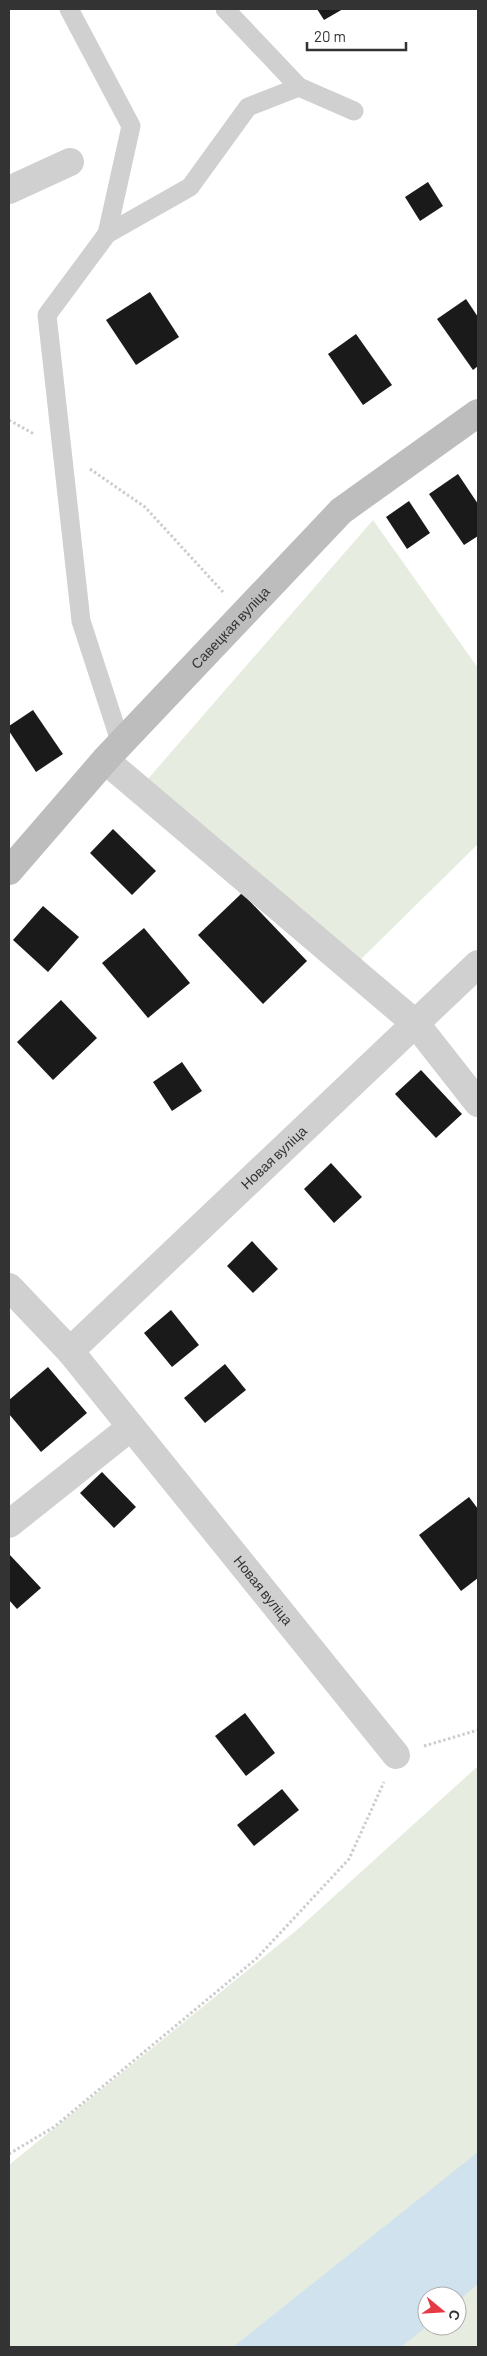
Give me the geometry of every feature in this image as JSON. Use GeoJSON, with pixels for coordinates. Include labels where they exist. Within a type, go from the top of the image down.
{"type":"FeatureCollection","features":[{"type":"Feature","properties":{"kind":"main road","name":"Савецкая вуліца"},"geometry":{"type":"LineString","coordinates":[[9,871],[113,752],[341,512],[478,413]]}},
{"type":"Feature","properties":{"kind":"street"},"geometry":{"type":"LineString","coordinates":[[9,190],[70,162]]}},
{"type":"Feature","properties":{"kind":"street"},"geometry":{"type":"LineString","coordinates":[[113,752],[416,1024],[478,1102]]}},
{"type":"Feature","properties":{"kind":"street","name":"Новая вуліца"},"geometry":{"type":"LineString","coordinates":[[70,1352],[478,964]]}},
{"type":"Feature","properties":{"kind":"street","name":"Новая вуліца"},"geometry":{"type":"LineString","coordinates":[[9,1286],[70,1352],[396,1755]]}},
{"type":"Feature","properties":{"kind":"street"},"geometry":{"type":"LineString","coordinates":[[9,1524],[131,1427]]}},
{"type":"Feature","properties":{"kind":"lane"},"geometry":{"type":"LineString","coordinates":[[69,9],[131,126],[107,234]]}},
{"type":"Feature","properties":{"kind":"lane"},"geometry":{"type":"LineString","coordinates":[[225,9],[299,87],[354,111]]}},
{"type":"Feature","properties":{"kind":"lane"},"geometry":{"type":"LineString","coordinates":[[113,752],[81,621],[47,315],[107,234],[190,187],[248,107],[299,87]]}},
{"type":"Feature","properties":{"kind":"path"},"geometry":{"type":"LineString","coordinates":[[9,420],[61,449],[145,507],[225,594]]}},
{"type":"Feature","properties":{"kind":"path"},"geometry":{"type":"LineString","coordinates":[[9,2154],[54,2127],[256,1959],[349,1860],[396,1755],[478,1730]]}},
{"type":"Feature","properties":{"kind":"shaded area"},"geometry":{"type":"Polygon","coordinates":[[[373,520],[478,668],[478,844],[356,964],[147,780],[373,520]]]}},
{"type":"Feature","properties":{"kind":"shaded area"},"geometry":{"type":"Polygon","coordinates":[[[478,1766],[478,2347],[9,2347],[9,2165],[298,1929],[478,1766]]]}},
{"type":"Feature","properties":{"kind":"water"},"geometry":{"type":"Polygon","coordinates":[[[478,2152],[478,2284],[467,2293],[467,2286],[417,2286],[417,2334],[401,2347],[233,2347],[478,2152]]]}},
{"type":"Feature","properties":{"kind":"building"},"geometry":{"type":"Polygon","coordinates":[[[317,9],[343,9],[324,20],[317,9]]]}},
{"type":"Feature","properties":{"kind":"building"},"geometry":{"type":"Polygon","coordinates":[[[428,182],[443,206],[420,221],[405,197],[428,182]]]}},
{"type":"Feature","properties":{"kind":"building"},"geometry":{"type":"Polygon","coordinates":[[[150,292],[179,337],[136,365],[106,320],[150,292]]]}},
{"type":"Feature","properties":{"kind":"building"},"geometry":{"type":"Polygon","coordinates":[[[466,299],[478,317],[478,366],[473,370],[437,319],[466,299]]]}},
{"type":"Feature","properties":{"kind":"building"},"geometry":{"type":"Polygon","coordinates":[[[356,334],[392,385],[363,405],[328,354],[356,334]]]}},
{"type":"Feature","properties":{"kind":"building"},"geometry":{"type":"Polygon","coordinates":[[[458,474],[478,504],[478,536],[464,545],[429,494],[458,474]]]}},
{"type":"Feature","properties":{"kind":"building"},"geometry":{"type":"Polygon","coordinates":[[[409,501],[430,533],[407,549],[386,517],[409,501]]]}},
{"type":"Feature","properties":{"kind":"building"},"geometry":{"type":"Polygon","coordinates":[[[33,710],[63,754],[36,772],[9,731],[9,726],[33,710]]]}},
{"type":"Feature","properties":{"kind":"building"},"geometry":{"type":"Polygon","coordinates":[[[113,829],[156,871],[132,895],[90,853],[113,829]]]}},
{"type":"Feature","properties":{"kind":"building"},"geometry":{"type":"Polygon","coordinates":[[[242,893],[307,961],[263,1004],[198,935],[242,893]]]}},
{"type":"Feature","properties":{"kind":"building"},"geometry":{"type":"Polygon","coordinates":[[[43,906],[79,937],[48,972],[13,940],[43,906]]]}},
{"type":"Feature","properties":{"kind":"building"},"geometry":{"type":"Polygon","coordinates":[[[144,928],[190,983],[148,1018],[102,963],[144,928]]]}},
{"type":"Feature","properties":{"kind":"building"},"geometry":{"type":"Polygon","coordinates":[[[61,1000],[97,1038],[53,1080],[17,1042],[61,1000]]]}},
{"type":"Feature","properties":{"kind":"building"},"geometry":{"type":"Polygon","coordinates":[[[182,1062],[202,1091],[172,1111],[153,1082],[182,1062]]]}},
{"type":"Feature","properties":{"kind":"building"},"geometry":{"type":"Polygon","coordinates":[[[421,1070],[462,1114],[436,1138],[395,1094],[421,1070]]]}},
{"type":"Feature","properties":{"kind":"building"},"geometry":{"type":"Polygon","coordinates":[[[331,1163],[362,1197],[334,1223],[304,1189],[331,1163]]]}},
{"type":"Feature","properties":{"kind":"building"},"geometry":{"type":"Polygon","coordinates":[[[252,1241],[278,1269],[253,1293],[227,1266],[252,1241]]]}},
{"type":"Feature","properties":{"kind":"building"},"geometry":{"type":"Polygon","coordinates":[[[171,1310],[199,1345],[172,1367],[144,1333],[171,1310]]]}},
{"type":"Feature","properties":{"kind":"building"},"geometry":{"type":"Polygon","coordinates":[[[225,1364],[246,1390],[205,1423],[184,1398],[225,1364]]]}},
{"type":"Feature","properties":{"kind":"building"},"geometry":{"type":"Polygon","coordinates":[[[48,1367],[87,1413],[41,1452],[9,1414],[9,1400],[48,1367]]]}},
{"type":"Feature","properties":{"kind":"building"},"geometry":{"type":"Polygon","coordinates":[[[102,1472],[136,1507],[114,1528],[80,1493],[102,1472]]]}},
{"type":"Feature","properties":{"kind":"building"},"geometry":{"type":"Polygon","coordinates":[[[469,1497],[478,1509],[478,1578],[461,1591],[419,1535],[469,1497]]]}},
{"type":"Feature","properties":{"kind":"building"},"geometry":{"type":"Polygon","coordinates":[[[9,1554],[41,1588],[17,1609],[9,1600],[9,1554]]]}},
{"type":"Feature","properties":{"kind":"building"},"geometry":{"type":"Polygon","coordinates":[[[245,1713],[275,1753],[246,1776],[215,1736],[245,1713]]]}},
{"type":"Feature","properties":{"kind":"building"},"geometry":{"type":"Polygon","coordinates":[[[282,1789],[299,1810],[254,1846],[237,1825],[282,1789]]]}}]}
